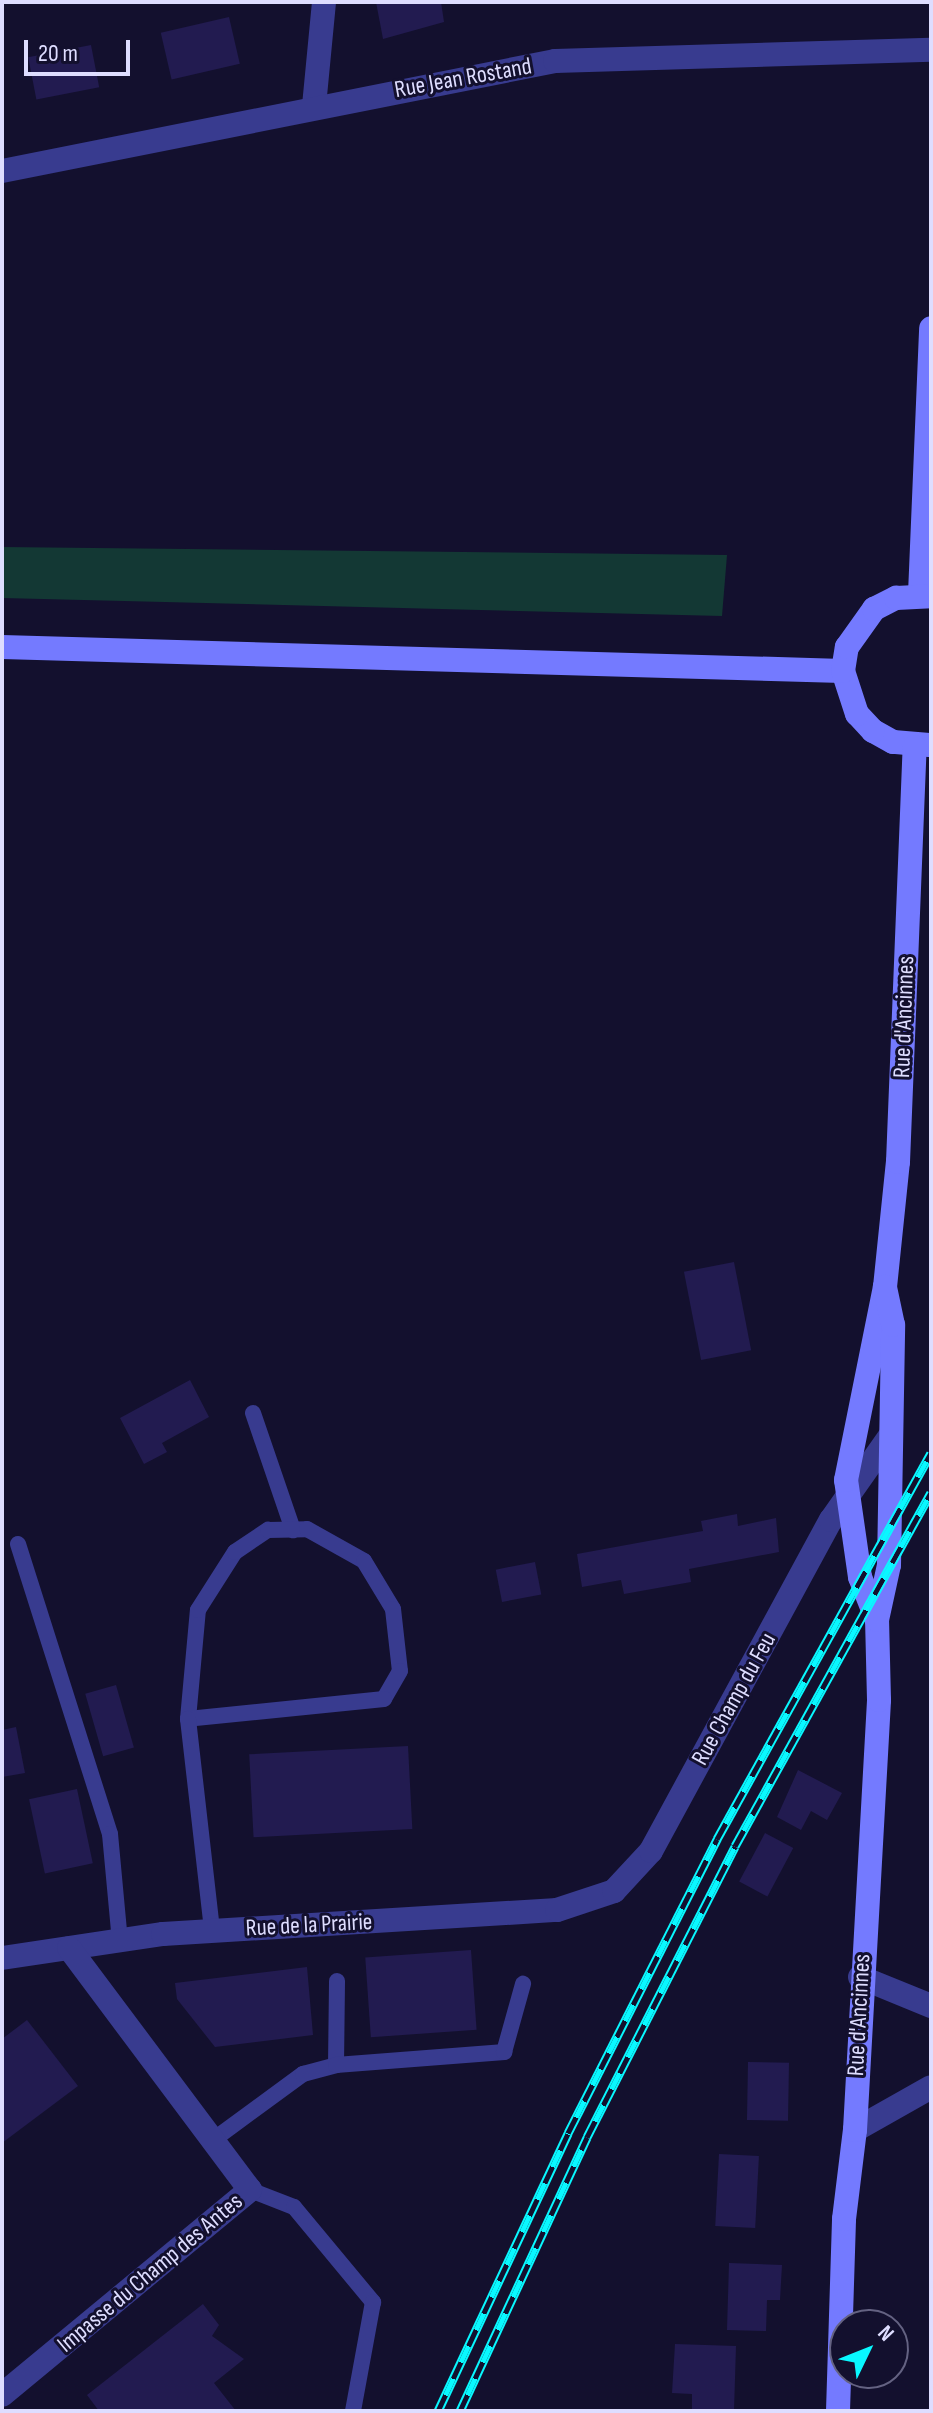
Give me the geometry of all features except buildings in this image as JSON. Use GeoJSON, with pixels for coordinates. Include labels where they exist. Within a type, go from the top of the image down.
{"type":"FeatureCollection","features":[{"type":"Feature","properties":{"kind":"main road"},"geometry":{"type":"LineString","coordinates":[[923,746],[893,742],[857,714],[843,671],[847,647],[874,609],[925,595],[931,328]]}},
{"type":"Feature","properties":{"kind":"main road"},"geometry":{"type":"LineString","coordinates":[[2,647],[843,671]]}},
{"type":"Feature","properties":{"kind":"main road","name":"Rue d'Ancinnes"},"geometry":{"type":"LineString","coordinates":[[877,1620],[860,1577],[846,1480],[885,1287],[898,1162],[923,746]]}},
{"type":"Feature","properties":{"kind":"main road","name":"Rue d'Ancinnes"},"geometry":{"type":"LineString","coordinates":[[838,2411],[844,2219],[855,2130],[860,1977],[879,1700],[877,1620],[889,1565],[893,1325],[885,1287]]}},
{"type":"Feature","properties":{"kind":"street"},"geometry":{"type":"LineString","coordinates":[[314,106],[324,2]]}},
{"type":"Feature","properties":{"kind":"street","name":"Rue Jean Rostand"},"geometry":{"type":"LineString","coordinates":[[2,171],[314,106],[555,61],[931,50]]}},
{"type":"Feature","properties":{"kind":"street","name":"Rue Champ du Feu"},"geometry":{"type":"LineString","coordinates":[[614,1891],[651,1851],[831,1520],[847,1503],[890,1436]]}},
{"type":"Feature","properties":{"kind":"street","name":"Rue de la Prairie"},"geometry":{"type":"LineString","coordinates":[[2,1958],[212,1931],[557,1910],[614,1891]]}},
{"type":"Feature","properties":{"kind":"street","name":"Impasse du Champ des Antes"},"geometry":{"type":"LineString","coordinates":[[2,2395],[250,2190],[69,1948]]}},
{"type":"Feature","properties":{"kind":"street"},"geometry":{"type":"LineString","coordinates":[[860,1977],[931,2006]]}},
{"type":"Feature","properties":{"kind":"street"},"geometry":{"type":"LineString","coordinates":[[855,2130],[931,2087]]}},
{"type":"Feature","properties":{"kind":"lane"},"geometry":{"type":"LineString","coordinates":[[253,1413],[293,1530]]}},
{"type":"Feature","properties":{"kind":"lane"},"geometry":{"type":"LineString","coordinates":[[188,1719],[384,1699],[400,1671],[393,1609],[364,1561],[307,1529],[268,1530],[235,1552],[198,1610],[188,1719],[212,1931]]}},
{"type":"Feature","properties":{"kind":"lane"},"geometry":{"type":"LineString","coordinates":[[18,1544],[110,1834],[120,1941]]}},
{"type":"Feature","properties":{"kind":"lane"},"geometry":{"type":"LineString","coordinates":[[336,2065],[337,1981]]}},
{"type":"Feature","properties":{"kind":"lane"},"geometry":{"type":"LineString","coordinates":[[213,2140],[303,2074],[336,2065],[504,2052],[523,1984]]}},
{"type":"Feature","properties":{"kind":"lane"},"geometry":{"type":"LineString","coordinates":[[250,2190],[294,2207],[373,2302],[353,2411]]}},
{"type":"Feature","properties":{"kind":"green space"},"geometry":{"type":"Polygon","coordinates":[[[2,547],[727,555],[722,616],[2,598],[2,547]]]}},
{"type":"Feature","properties":{"kind":"railway"},"geometry":{"type":"LineString","coordinates":[[438,2411],[568,2133],[717,1839],[931,1453]]}},
{"type":"Feature","properties":{"kind":"railway"},"geometry":{"type":"LineString","coordinates":[[460,2411],[587,2137],[735,1846],[931,1493]]}}]}
